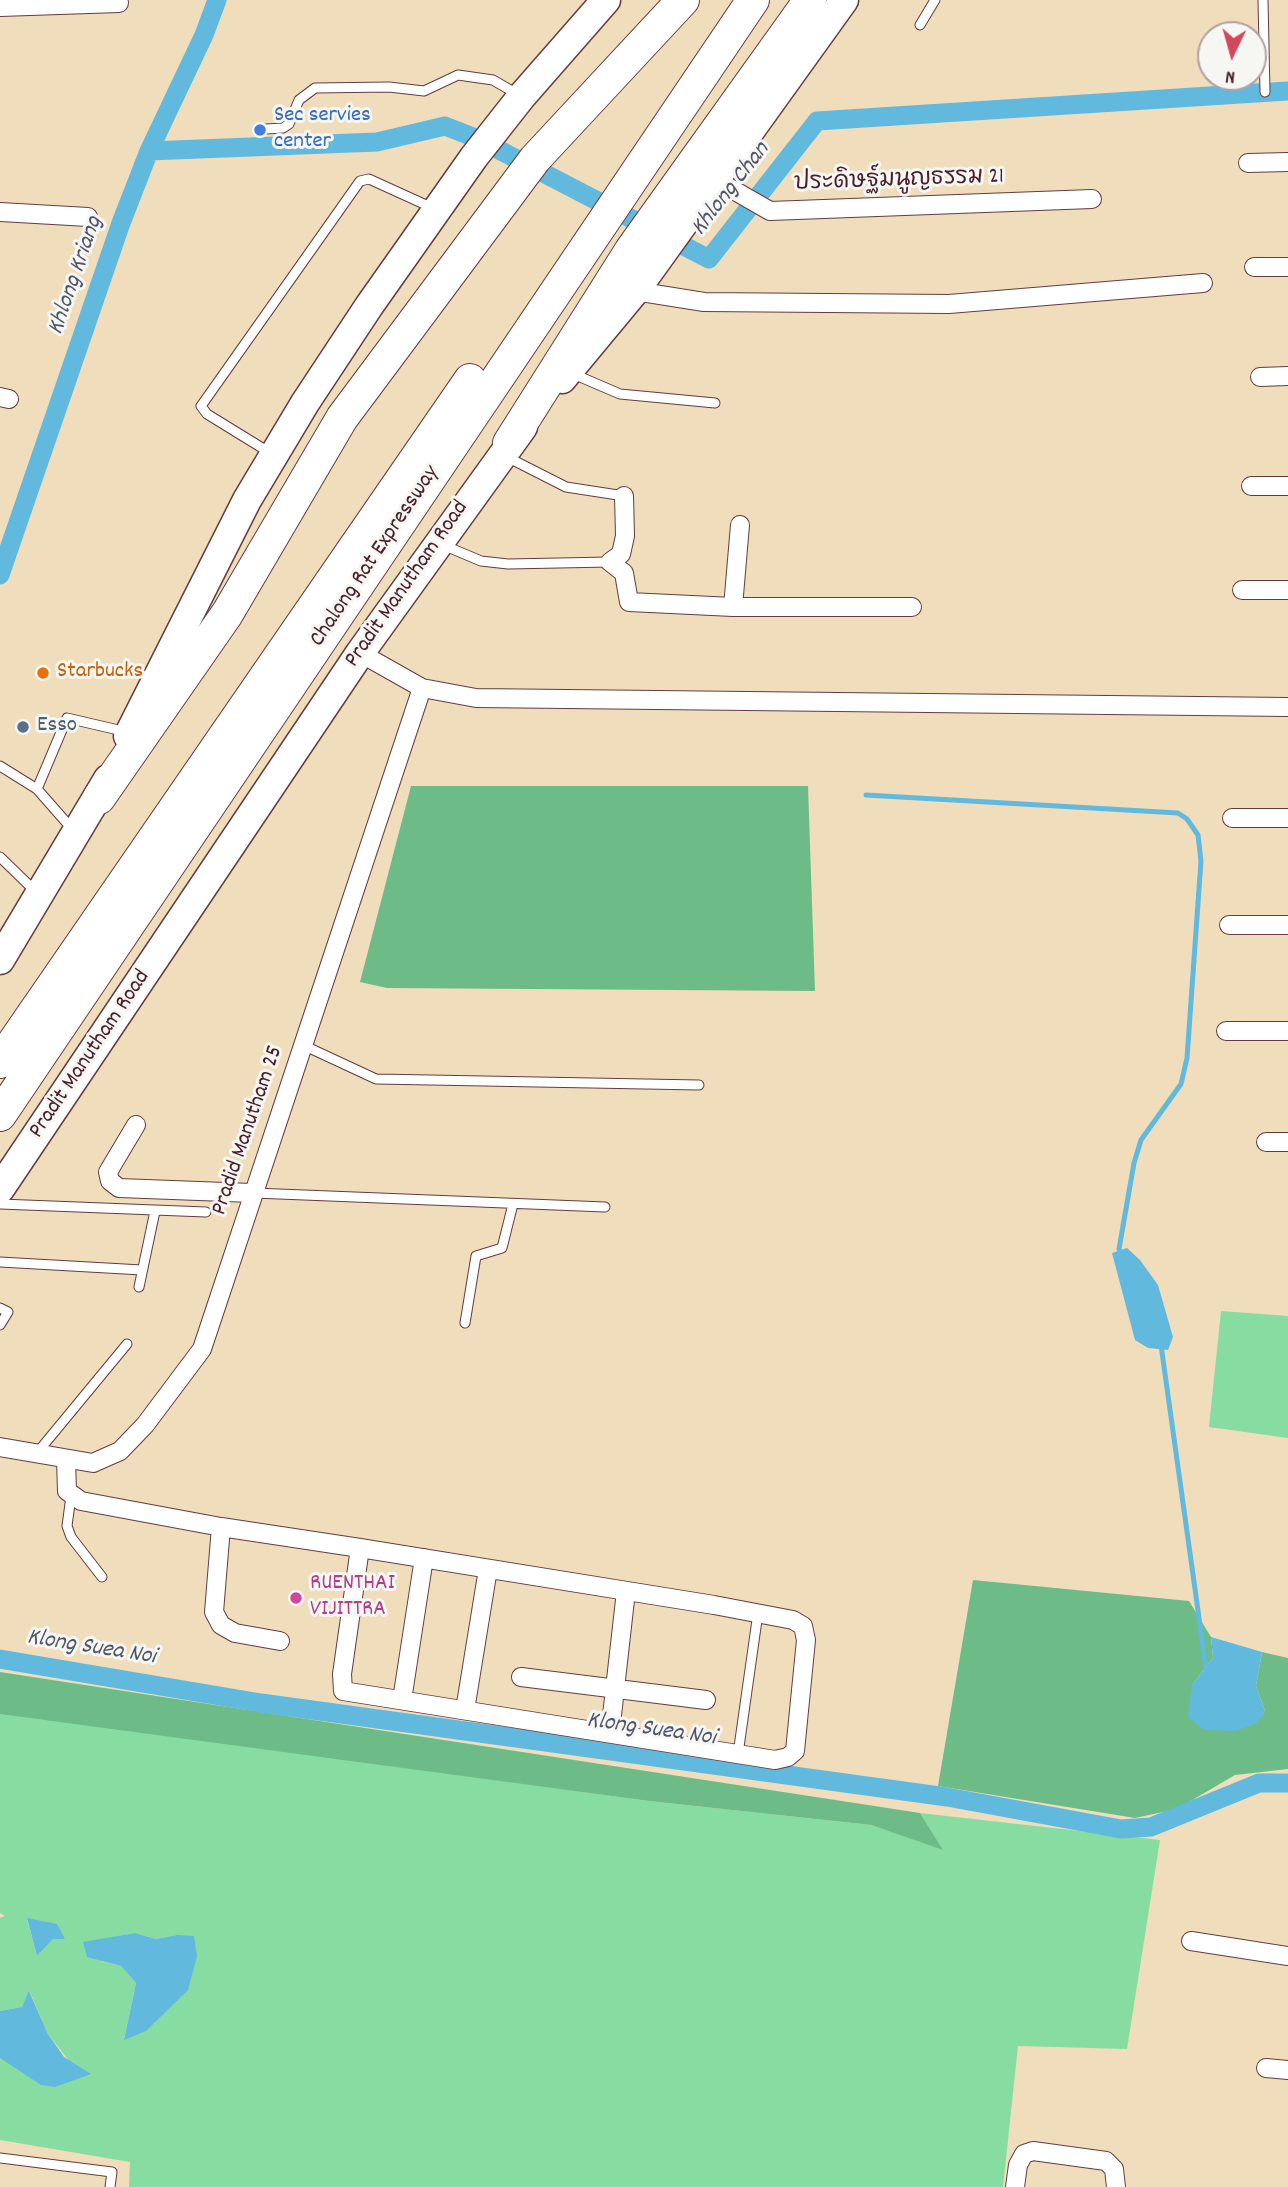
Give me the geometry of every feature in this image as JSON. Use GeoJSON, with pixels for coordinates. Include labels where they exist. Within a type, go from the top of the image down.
{"type":"FeatureCollection","features":[{"type":"Feature","properties":{"kind":"highway"},"geometry":{"type":"LineString","coordinates":[[99,798],[227,614],[342,418],[529,168],[579,109],[683,0]]}},
{"type":"Feature","properties":{"kind":"highway","name":"Chalong Rat Expressway"},"geometry":{"type":"LineString","coordinates":[[0,1062],[732,0]]}},
{"type":"Feature","properties":{"kind":"highway","name":"Chalong Rat Expressway"},"geometry":{"type":"LineString","coordinates":[[0,1115],[753,0]]}},
{"type":"Feature","properties":{"kind":"highway"},"geometry":{"type":"LineString","coordinates":[[505,449],[668,222],[810,0]]}},
{"type":"Feature","properties":{"kind":"main road"},"geometry":{"type":"LineString","coordinates":[[0,960],[99,798],[242,510],[274,454],[369,306],[481,148],[522,96],[606,0]]}},
{"type":"Feature","properties":{"kind":"main road"},"geometry":{"type":"LineString","coordinates":[[668,222],[716,180],[844,0]]}},
{"type":"Feature","properties":{"kind":"main road","name":"Pradit Manutham Road"},"geometry":{"type":"LineString","coordinates":[[0,1189],[437,542],[505,449],[635,292],[643,256]]}},
{"type":"Feature","properties":{"kind":"street"},"geometry":{"type":"LineString","coordinates":[[0,7],[119,3]]}},
{"type":"Feature","properties":{"kind":"street"},"geometry":{"type":"LineString","coordinates":[[1248,163],[1288,162]]}},
{"type":"Feature","properties":{"kind":"street","name":"ประดิษฐ์มนูญธรรม 21"},"geometry":{"type":"LineString","coordinates":[[716,180],[771,211],[1093,199]]}},
{"type":"Feature","properties":{"kind":"street"},"geometry":{"type":"LineString","coordinates":[[0,212],[88,217]]}},
{"type":"Feature","properties":{"kind":"street"},"geometry":{"type":"LineString","coordinates":[[1254,267],[1288,267]]}},
{"type":"Feature","properties":{"kind":"street"},"geometry":{"type":"LineString","coordinates":[[635,292],[704,302],[949,304],[1203,283]]}},
{"type":"Feature","properties":{"kind":"street"},"geometry":{"type":"LineString","coordinates":[[1260,377],[1288,376]]}},
{"type":"Feature","properties":{"kind":"street"},"geometry":{"type":"LineString","coordinates":[[1251,486],[1288,486]]}},
{"type":"Feature","properties":{"kind":"street"},"geometry":{"type":"LineString","coordinates":[[621,496],[625,536],[621,554],[610,562],[624,573],[629,602],[733,607],[912,607]]}},
{"type":"Feature","properties":{"kind":"street"},"geometry":{"type":"LineString","coordinates":[[733,607],[740,525]]}},
{"type":"Feature","properties":{"kind":"street"},"geometry":{"type":"LineString","coordinates":[[1242,590],[1288,590]]}},
{"type":"Feature","properties":{"kind":"street"},"geometry":{"type":"LineString","coordinates":[[360,653],[422,688],[476,698],[1288,707]]}},
{"type":"Feature","properties":{"kind":"street","name":"Pradid Manutham 25"},"geometry":{"type":"LineString","coordinates":[[0,1447],[93,1463],[120,1451],[184,1377],[202,1349],[422,688]]}},
{"type":"Feature","properties":{"kind":"street"},"geometry":{"type":"LineString","coordinates":[[1232,818],[1288,818]]}},
{"type":"Feature","properties":{"kind":"street"},"geometry":{"type":"LineString","coordinates":[[1229,925],[1288,925]]}},
{"type":"Feature","properties":{"kind":"street"},"geometry":{"type":"LineString","coordinates":[[1226,1031],[1288,1031]]}},
{"type":"Feature","properties":{"kind":"street"},"geometry":{"type":"LineString","coordinates":[[136,1125],[108,1172],[110,1181],[119,1188],[252,1193]]}},
{"type":"Feature","properties":{"kind":"street"},"geometry":{"type":"LineString","coordinates":[[1266,1142],[1288,1142]]}},
{"type":"Feature","properties":{"kind":"street"},"geometry":{"type":"LineString","coordinates":[[66,1460],[65,1485],[71,1496],[81,1501],[220,1527],[360,1548],[424,1558],[793,1620],[803,1626],[806,1640],[795,1751],[788,1757],[775,1760],[343,1690],[342,1674],[360,1548]]}},
{"type":"Feature","properties":{"kind":"street"},"geometry":{"type":"LineString","coordinates":[[220,1527],[214,1612],[221,1625],[235,1633],[280,1641]]}},
{"type":"Feature","properties":{"kind":"street"},"geometry":{"type":"LineString","coordinates":[[402,1700],[424,1558]]}},
{"type":"Feature","properties":{"kind":"street"},"geometry":{"type":"LineString","coordinates":[[466,1710],[488,1569]]}},
{"type":"Feature","properties":{"kind":"street"},"geometry":{"type":"LineString","coordinates":[[610,1733],[626,1591]]}},
{"type":"Feature","properties":{"kind":"street"},"geometry":{"type":"LineString","coordinates":[[521,1677],[706,1700]]}},
{"type":"Feature","properties":{"kind":"street"},"geometry":{"type":"LineString","coordinates":[[1191,1941],[1288,1956]]}},
{"type":"Feature","properties":{"kind":"street"},"geometry":{"type":"LineString","coordinates":[[1266,2068],[1288,2070]]}},
{"type":"Feature","properties":{"kind":"street"},"geometry":{"type":"LineString","coordinates":[[1015,2187],[1018,2165],[1024,2154],[1034,2151],[1106,2161],[1114,2169],[1116,2187]]}},
{"type":"Feature","properties":{"kind":"lane"},"geometry":{"type":"LineString","coordinates":[[920,25],[935,0]]}},
{"type":"Feature","properties":{"kind":"lane"},"geometry":{"type":"LineString","coordinates":[[1263,0],[1265,92]]}},
{"type":"Feature","properties":{"kind":"lane"},"geometry":{"type":"LineString","coordinates":[[265,129],[283,128],[289,124],[299,100],[315,88],[390,87],[424,91],[458,75],[493,80],[522,96]]}},
{"type":"Feature","properties":{"kind":"lane"},"geometry":{"type":"LineString","coordinates":[[274,454],[207,414],[201,406],[360,181],[369,178],[436,210]]}},
{"type":"Feature","properties":{"kind":"lane"},"geometry":{"type":"LineString","coordinates":[[568,372],[620,394],[715,403]]}},
{"type":"Feature","properties":{"kind":"lane"},"geometry":{"type":"LineString","coordinates":[[505,449],[566,487],[621,496]]}},
{"type":"Feature","properties":{"kind":"lane"},"geometry":{"type":"LineString","coordinates":[[437,542],[481,561],[508,564],[610,562]]}},
{"type":"Feature","properties":{"kind":"lane"},"geometry":{"type":"LineString","coordinates":[[37,789],[67,718],[130,733]]}},
{"type":"Feature","properties":{"kind":"lane"},"geometry":{"type":"LineString","coordinates":[[0,766],[37,789],[77,834]]}},
{"type":"Feature","properties":{"kind":"lane"},"geometry":{"type":"LineString","coordinates":[[0,857],[40,895]]}},
{"type":"Feature","properties":{"kind":"lane"},"geometry":{"type":"LineString","coordinates":[[305,1046],[376,1079],[699,1085]]}},
{"type":"Feature","properties":{"kind":"lane"},"geometry":{"type":"LineString","coordinates":[[252,1193],[605,1207]]}},
{"type":"Feature","properties":{"kind":"lane"},"geometry":{"type":"LineString","coordinates":[[0,1204],[206,1212]]}},
{"type":"Feature","properties":{"kind":"lane"},"geometry":{"type":"LineString","coordinates":[[465,1323],[476,1256],[502,1248],[513,1204]]}},
{"type":"Feature","properties":{"kind":"lane"},"geometry":{"type":"LineString","coordinates":[[139,1287],[155,1211]]}},
{"type":"Feature","properties":{"kind":"lane"},"geometry":{"type":"LineString","coordinates":[[0,1262],[142,1269]]}},
{"type":"Feature","properties":{"kind":"lane"},"geometry":{"type":"LineString","coordinates":[[0,1308],[8,1312],[0,1325]]}},
{"type":"Feature","properties":{"kind":"lane"},"geometry":{"type":"LineString","coordinates":[[37,1453],[127,1344]]}},
{"type":"Feature","properties":{"kind":"lane"},"geometry":{"type":"LineString","coordinates":[[71,1496],[68,1526],[71,1537],[102,1577]]}},
{"type":"Feature","properties":{"kind":"lane"},"geometry":{"type":"LineString","coordinates":[[738,1754],[758,1613]]}},
{"type":"Feature","properties":{"kind":"lane"},"geometry":{"type":"LineString","coordinates":[[0,2158],[112,2172],[110,2187]]}},
{"type":"Feature","properties":{"kind":"green space"},"geometry":{"type":"Polygon","coordinates":[[[411,786],[808,786],[815,991],[387,988],[360,982],[411,786]]]}},
{"type":"Feature","properties":{"kind":"green space"},"geometry":{"type":"Polygon","coordinates":[[[1221,1311],[1288,1316],[1288,1438],[1209,1427],[1221,1311]]]}},
{"type":"Feature","properties":{"kind":"green space"},"geometry":{"type":"Polygon","coordinates":[[[973,1580],[1189,1601],[1211,1637],[1213,1658],[1192,1685],[1265,1711],[1256,1686],[1262,1652],[1288,1658],[1288,1769],[1235,1775],[1177,1809],[1135,1818],[938,1786],[973,1580]]]}},
{"type":"Feature","properties":{"kind":"green space"},"geometry":{"type":"Polygon","coordinates":[[[0,1672],[920,1813],[943,1850],[871,1825],[649,1801],[0,1714],[0,1672]]]}},
{"type":"Feature","properties":{"kind":"green space"},"geometry":{"type":"Polygon","coordinates":[[[0,1714],[649,1801],[871,1825],[942,1849],[920,1813],[1160,1840],[1127,2049],[1018,2046],[1003,2187],[129,2187],[130,2162],[0,2140],[0,2058],[73,2066],[48,2034],[30,1992],[22,2007],[0,2011],[0,1918],[5,1916],[0,1913],[0,1714]],[[27,1919],[37,1956],[53,1939],[65,1938],[27,1919]],[[135,1933],[83,1943],[101,1961],[121,1966],[136,1983],[124,2039],[177,1935],[156,1939],[135,1933]]]}},
{"type":"Feature","properties":{"kind":"water"},"geometry":{"type":"Polygon","coordinates":[[[1127,1248],[1140,1260],[1158,1285],[1173,1337],[1168,1350],[1148,1348],[1135,1340],[1112,1253],[1127,1248]]]}},
{"type":"Feature","properties":{"kind":"water"},"geometry":{"type":"Polygon","coordinates":[[[1211,1637],[1262,1652],[1256,1686],[1265,1711],[1257,1723],[1236,1731],[1204,1730],[1188,1717],[1192,1685],[1213,1658],[1211,1637]]]}},
{"type":"Feature","properties":{"kind":"water"},"geometry":{"type":"Polygon","coordinates":[[[27,1918],[57,1924],[65,1939],[53,1939],[37,1956],[27,1918]]]}},
{"type":"Feature","properties":{"kind":"water"},"geometry":{"type":"Polygon","coordinates":[[[135,1933],[156,1939],[177,1935],[194,1936],[197,1956],[188,1990],[146,2031],[124,2040],[136,1983],[121,1966],[87,1957],[83,1942],[135,1933]]]}},
{"type":"Feature","properties":{"kind":"water"},"geometry":{"type":"Polygon","coordinates":[[[29,1991],[48,2034],[64,2057],[91,2074],[55,2087],[41,2085],[0,2058],[0,2011],[22,2007],[29,1991]]]}},
{"type":"Feature","properties":{"kind":"waterway","name":"Khlong Kriang"},"geometry":{"type":"LineString","coordinates":[[0,575],[121,223],[149,151],[204,35],[217,0]]}},
{"type":"Feature","properties":{"kind":"waterway","name":"Khlong Chan"},"geometry":{"type":"LineString","coordinates":[[149,151],[377,142],[445,126],[478,139],[709,259],[817,121],[1288,91]]}},
{"type":"Feature","properties":{"kind":"waterway"},"geometry":{"type":"LineString","coordinates":[[866,795],[1178,813],[1187,819],[1198,835],[1201,861],[1187,1058],[1181,1084],[1141,1140],[1134,1163],[1119,1249],[1122,1256]]}},
{"type":"Feature","properties":{"kind":"waterway"},"geometry":{"type":"LineString","coordinates":[[1161,1345],[1206,1668]]}},
{"type":"Feature","properties":{"kind":"waterway","name":"Klong Suea Noi"},"geometry":{"type":"LineString","coordinates":[[0,1659],[261,1703],[947,1797],[1121,1829],[1151,1827],[1259,1783],[1288,1783]]}},
{"type":"Feature","properties":{"kind":"place","name":"Sec servies center"},"geometry":{"type":"Point","coordinates":[260,130]}},
{"type":"Feature","properties":{"kind":"place","name":"Starbucks"},"geometry":{"type":"Point","coordinates":[43,673]}},
{"type":"Feature","properties":{"kind":"place","name":"Esso"},"geometry":{"type":"Point","coordinates":[23,727]}},
{"type":"Feature","properties":{"kind":"place","name":"RUENTHAI VIJITTRA"},"geometry":{"type":"Point","coordinates":[296,1598]}}]}
